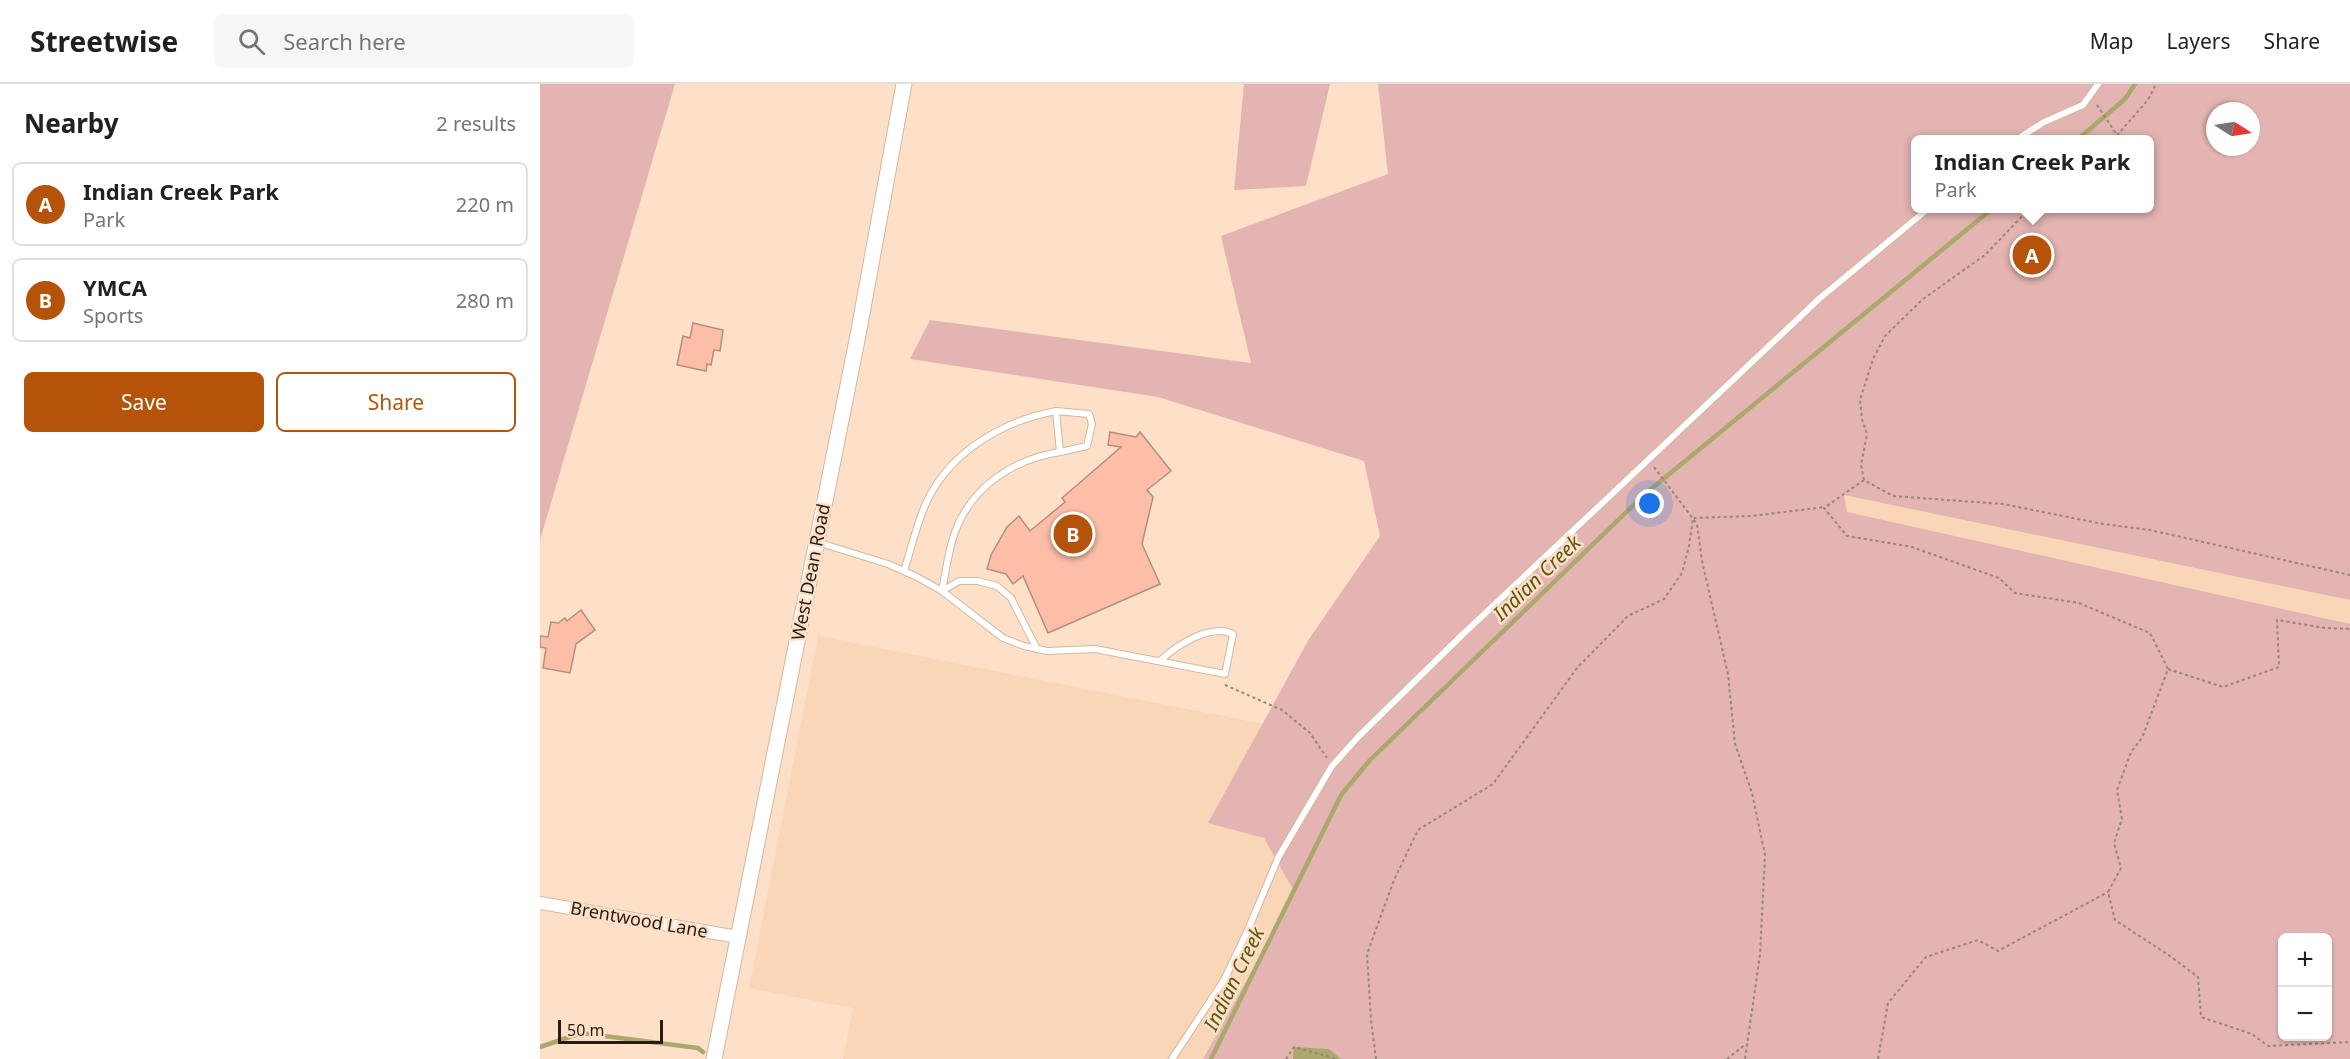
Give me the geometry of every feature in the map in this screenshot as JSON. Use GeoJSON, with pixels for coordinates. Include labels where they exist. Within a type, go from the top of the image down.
{"type":"FeatureCollection","features":[{"type":"Feature","properties":{"kind":"street","name":"West Dean Road"},"geometry":{"type":"LineString","coordinates":[[714,1059],[858,334],[904,84]]}},
{"type":"Feature","properties":{"kind":"street","name":"Brentwood Lane"},"geometry":{"type":"LineString","coordinates":[[540,903],[738,937]]}},
{"type":"Feature","properties":{"kind":"lane"},"geometry":{"type":"LineString","coordinates":[[2024,135],[2044,122],[2083,105],[2098,84]]}},
{"type":"Feature","properties":{"kind":"lane"},"geometry":{"type":"LineString","coordinates":[[1172,1059],[1224,980],[1248,933],[1279,856],[1332,766],[1451,645],[1820,298],[1923,213]]}},
{"type":"Feature","properties":{"kind":"lane"},"geometry":{"type":"LineString","coordinates":[[904,571],[922,512],[948,470],[964,452],[984,437],[1008,424],[1035,415],[1056,411],[1089,414],[1092,424],[1087,446],[1038,456],[1016,465],[997,476],[980,492],[956,530],[942,591]]}},
{"type":"Feature","properties":{"kind":"lane"},"geometry":{"type":"LineString","coordinates":[[1056,411],[1060,452]]}},
{"type":"Feature","properties":{"kind":"lane"},"geometry":{"type":"LineString","coordinates":[[817,542],[904,571],[942,591],[1003,638],[1037,649],[1067,652],[1095,649],[1226,674],[1233,634],[1220,630],[1211,631],[1172,650],[1161,660]]}},
{"type":"Feature","properties":{"kind":"lane"},"geometry":{"type":"LineString","coordinates":[[942,591],[959,581],[978,581],[997,586],[1011,598],[1037,649]]}},
{"type":"Feature","properties":{"kind":"path"},"geometry":{"type":"LineString","coordinates":[[2099,109],[2117,135],[2148,100],[2156,84]]}},
{"type":"Feature","properties":{"kind":"path"},"geometry":{"type":"LineString","coordinates":[[2025,213],[1985,255],[1923,299],[1884,336],[1868,370],[1860,399],[1862,419],[1867,434],[1861,465],[1864,480],[1893,496],[2003,504],[2103,524],[2151,530],[2350,575]]}},
{"type":"Feature","properties":{"kind":"path"},"geometry":{"type":"LineString","coordinates":[[1648,460],[1697,524],[1702,561],[1728,674],[1735,744],[1752,793],[1765,855],[1760,955],[1745,1059]]}},
{"type":"Feature","properties":{"kind":"path"},"geometry":{"type":"LineString","coordinates":[[1693,518],[1752,516],[1824,508],[1864,480]]}},
{"type":"Feature","properties":{"kind":"path"},"geometry":{"type":"LineString","coordinates":[[1824,508],[1847,536],[1912,547],[1999,578],[2015,593],[2079,603],[2150,633],[2168,669],[2223,687],[2279,667],[2277,620],[2350,628]]}},
{"type":"Feature","properties":{"kind":"path"},"geometry":{"type":"LineString","coordinates":[[1376,1059],[1367,954],[1394,880],[1418,830],[1493,784],[1584,660],[1628,616],[1664,599],[1682,573],[1693,518]]}},
{"type":"Feature","properties":{"kind":"path"},"geometry":{"type":"LineString","coordinates":[[1878,1059],[1888,1003],[1926,957],[1978,940],[1998,951],[2108,892],[2121,868],[2114,843],[2122,819],[2117,790],[2131,753],[2142,738],[2168,669]]}},
{"type":"Feature","properties":{"kind":"path"},"geometry":{"type":"LineString","coordinates":[[1216,673],[1226,687],[1282,710],[1310,733],[1332,766]]}},
{"type":"Feature","properties":{"kind":"path"},"geometry":{"type":"LineString","coordinates":[[2108,892],[2115,920],[2198,977],[2201,1017],[2252,1034],[2268,1046],[2350,1042]]}},
{"type":"Feature","properties":{"kind":"path"},"geometry":{"type":"LineString","coordinates":[[1727,1059],[1746,1043]]}},
{"type":"Feature","properties":{"kind":"path"},"geometry":{"type":"LineString","coordinates":[[1286,1059],[1294,1047],[1337,1059]]}},
{"type":"Feature","properties":{"kind":"shaded area"},"geometry":{"type":"Polygon","coordinates":[[[540,84],[675,84],[540,540],[540,84]]]}},
{"type":"Feature","properties":{"kind":"shaded area"},"geometry":{"type":"Polygon","coordinates":[[[1244,84],[1330,84],[1306,186],[1234,190],[1244,84]]]}},
{"type":"Feature","properties":{"kind":"shaded area"},"geometry":{"type":"Polygon","coordinates":[[[1378,84],[2350,84],[2350,600],[1844,495],[1847,512],[2350,624],[2350,1059],[1203,1059],[1295,893],[1264,838],[1208,823],[1309,639],[1380,536],[1364,461],[1158,397],[910,359],[930,320],[1251,363],[1221,236],[1388,174],[1378,84]]]}},
{"type":"Feature","properties":{"kind":"shaded area"},"geometry":{"type":"Polygon","coordinates":[[[1513,425],[2350,600],[2350,1059],[843,1059],[853,1008],[749,988],[818,636],[1284,728],[1513,425]]]}},
{"type":"Feature","properties":{"kind":"shaded area"},"geometry":{"type":"Polygon","coordinates":[[[1294,1047],[1329,1049],[1341,1059],[1293,1059],[1294,1047]]]}},
{"type":"Feature","properties":{"kind":"building"},"geometry":{"type":"Polygon","coordinates":[[[693,323],[723,330],[720,351],[714,350],[711,365],[707,364],[706,371],[677,365],[683,336],[690,338],[693,323]]]}},
{"type":"Feature","properties":{"kind":"building"},"geometry":{"type":"Polygon","coordinates":[[[1110,432],[1136,437],[1140,432],[1171,471],[1147,490],[1153,497],[1142,544],[1160,584],[1048,633],[1023,576],[1013,584],[1006,574],[987,569],[991,555],[1007,527],[1019,516],[1030,531],[1065,502],[1062,498],[1121,447],[1108,445],[1110,432]]]}},
{"type":"Feature","properties":{"kind":"building"},"geometry":{"type":"Polygon","coordinates":[[[581,610],[595,630],[576,644],[570,673],[543,668],[546,648],[540,647],[540,636],[548,637],[551,622],[558,623],[565,618],[567,621],[581,610]]]}},
{"type":"Feature","properties":{"kind":"waterway","name":"Indian Creek"},"geometry":{"type":"LineString","coordinates":[[2083,135],[2125,99],[2135,84]]}},
{"type":"Feature","properties":{"kind":"waterway","name":"Indian Creek"},"geometry":{"type":"LineString","coordinates":[[1211,1059],[1341,795],[1370,760],[1645,494],[1987,213]]}},
{"type":"Feature","properties":{"kind":"waterway","name":"Indian Creek"},"geometry":{"type":"LineString","coordinates":[[540,1047],[581,1033],[698,1048],[703,1052]]}},
{"type":"Feature","properties":{"kind":"place","name":"Indian Creek Park"},"geometry":{"type":"Point","coordinates":[2032,255]}},
{"type":"Feature","properties":{"kind":"place","name":"YMCA"},"geometry":{"type":"Point","coordinates":[1073,534]}}]}
